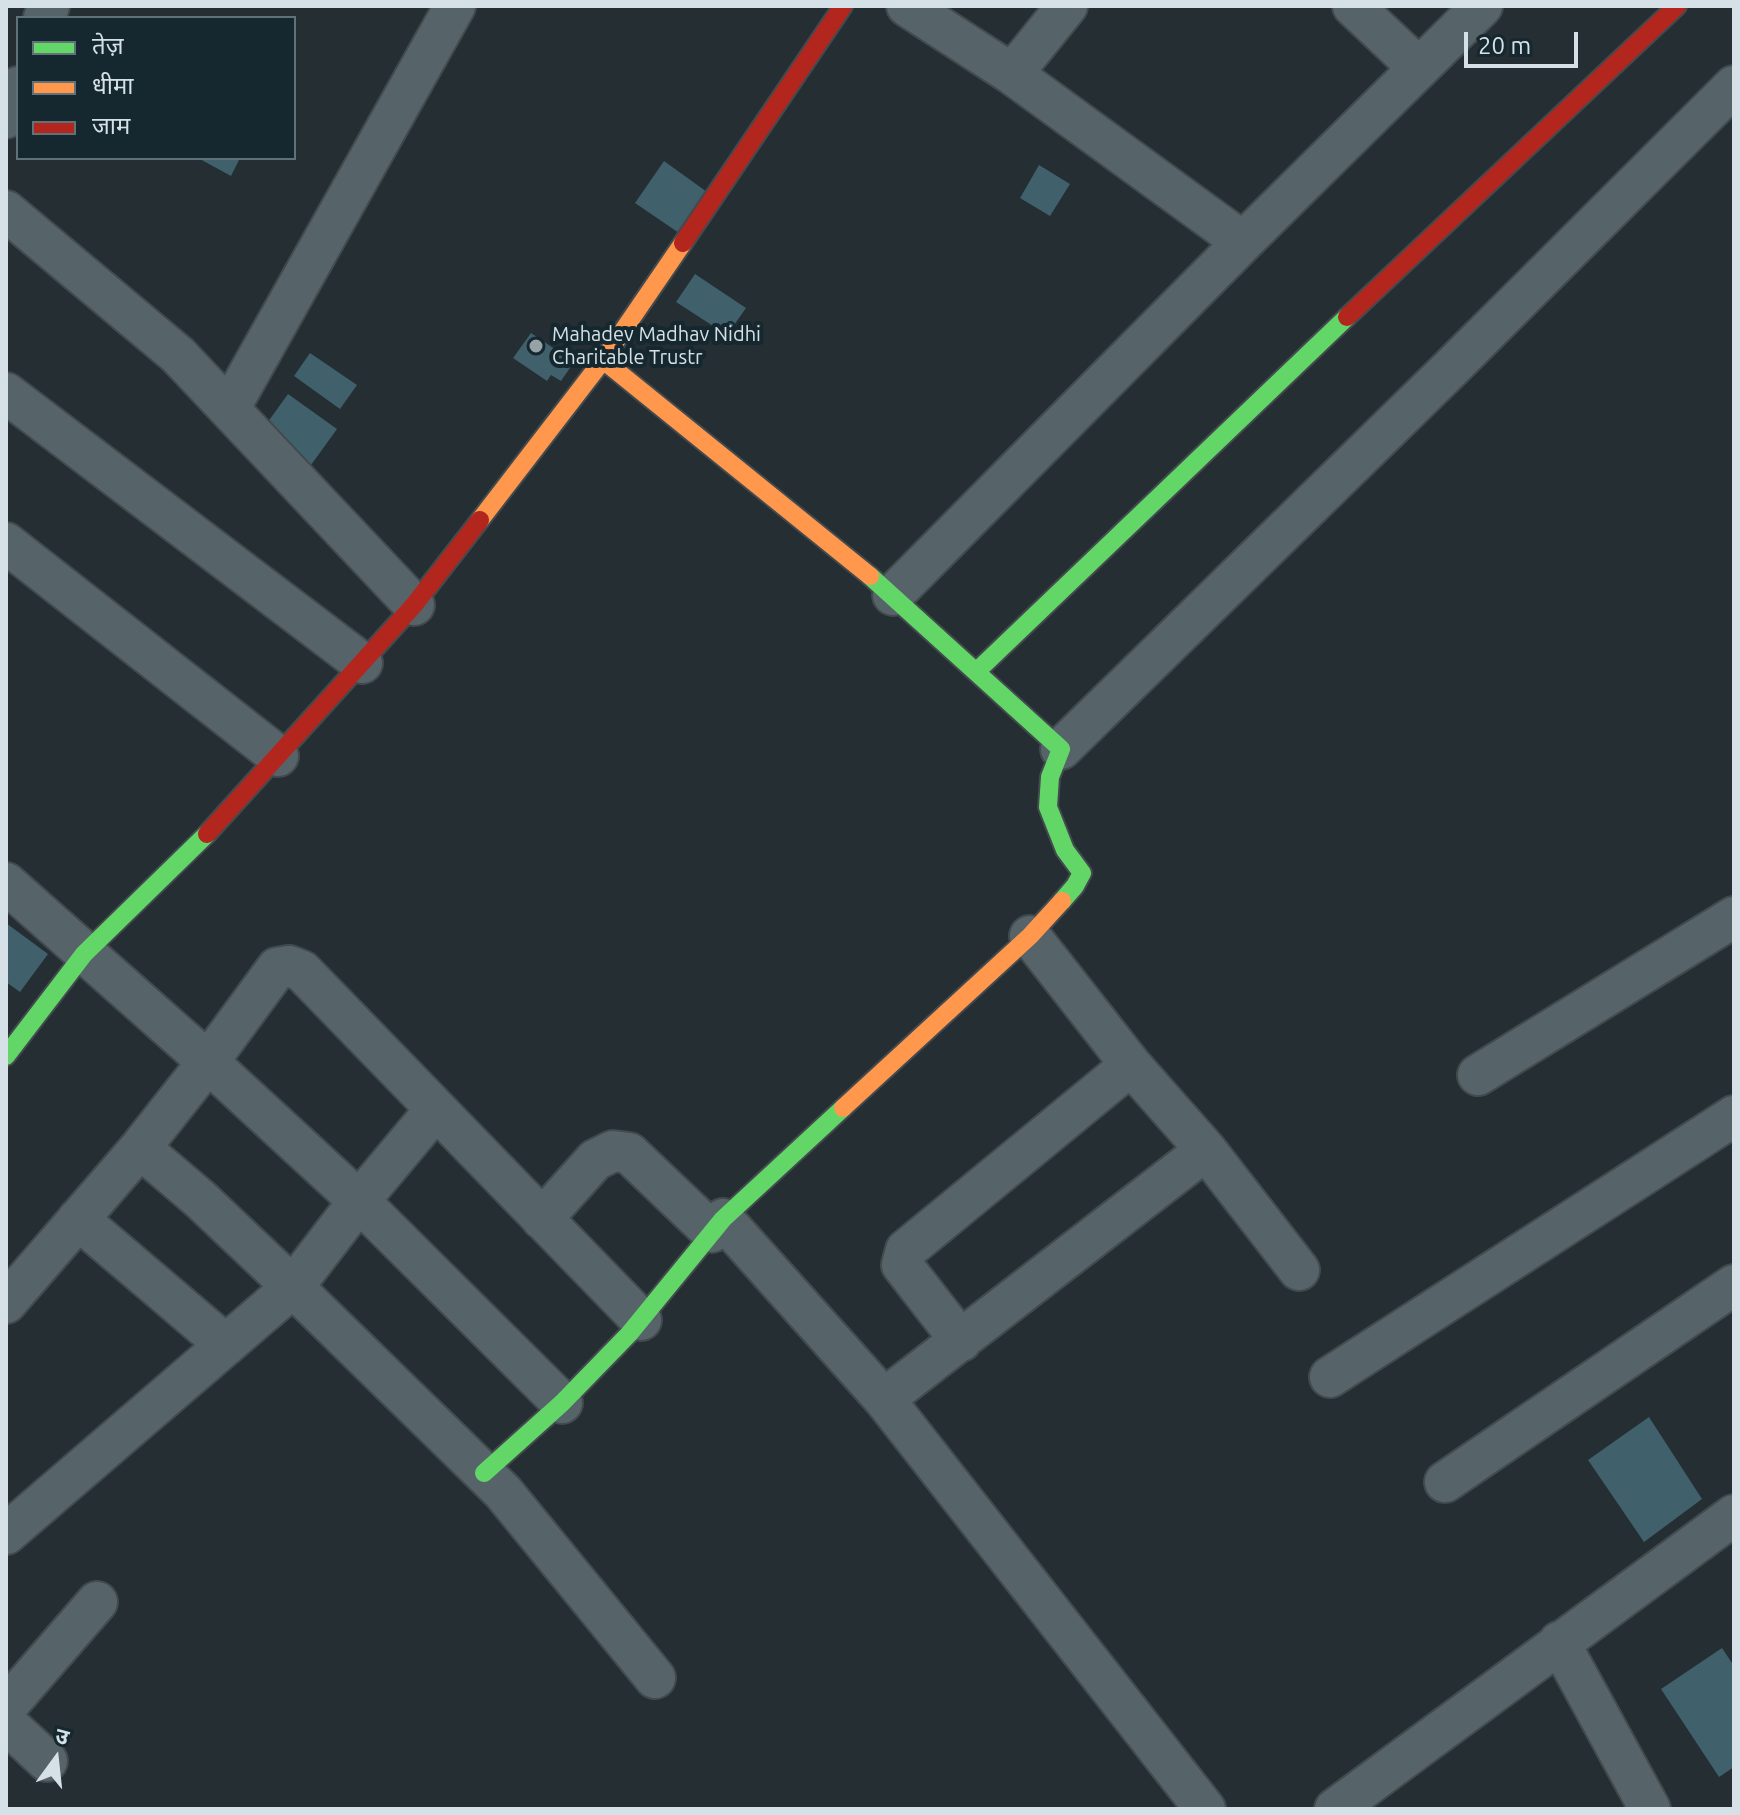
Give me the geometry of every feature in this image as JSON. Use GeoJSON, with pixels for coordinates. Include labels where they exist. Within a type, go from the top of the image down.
{"type":"FeatureCollection","features":[{"type":"Feature","properties":{"kind":"street"},"geometry":{"type":"LineString","coordinates":[[229,409],[455,6]]}},
{"type":"Feature","properties":{"kind":"street"},"geometry":{"type":"LineString","coordinates":[[6,1056],[84,954],[196,847],[414,605],[603,360],[843,6]]}},
{"type":"Feature","properties":{"kind":"street"},"geometry":{"type":"LineString","coordinates":[[907,6],[1012,74],[1243,242]]}},
{"type":"Feature","properties":{"kind":"street"},"geometry":{"type":"LineString","coordinates":[[1012,74],[1067,6]]}},
{"type":"Feature","properties":{"kind":"street"},"geometry":{"type":"LineString","coordinates":[[1353,6],[1419,68]]}},
{"type":"Feature","properties":{"kind":"street"},"geometry":{"type":"LineString","coordinates":[[893,595],[1482,6]]}},
{"type":"Feature","properties":{"kind":"street"},"geometry":{"type":"LineString","coordinates":[[977,671],[1677,6]]}},
{"type":"Feature","properties":{"kind":"street"},"geometry":{"type":"LineString","coordinates":[[484,1473],[562,1403],[641,1320],[717,1226],[1030,936],[1075,886],[1082,873],[1065,850],[1048,807],[1050,777],[1061,749],[1461,359],[1734,86]]}},
{"type":"Feature","properties":{"kind":"street"},"geometry":{"type":"LineString","coordinates":[[6,118],[16,92]]}},
{"type":"Feature","properties":{"kind":"street"},"geometry":{"type":"LineString","coordinates":[[6,211],[178,355],[414,605]]}},
{"type":"Feature","properties":{"kind":"street"},"geometry":{"type":"LineString","coordinates":[[603,360],[893,595],[1061,749]]}},
{"type":"Feature","properties":{"kind":"street"},"geometry":{"type":"LineString","coordinates":[[6,393],[362,663]]}},
{"type":"Feature","properties":{"kind":"street"},"geometry":{"type":"LineString","coordinates":[[6,543],[278,756]]}},
{"type":"Feature","properties":{"kind":"street"},"geometry":{"type":"LineString","coordinates":[[6,883],[359,1201],[562,1403]]}},
{"type":"Feature","properties":{"kind":"street"},"geometry":{"type":"LineString","coordinates":[[1478,1075],[1734,917]]}},
{"type":"Feature","properties":{"kind":"street"},"geometry":{"type":"LineString","coordinates":[[1030,936],[1131,1065],[1206,1150],[1299,1270]]}},
{"type":"Feature","properties":{"kind":"street"},"geometry":{"type":"LineString","coordinates":[[6,1303],[140,1148],[277,968],[289,966],[302,971],[641,1320]]}},
{"type":"Feature","properties":{"kind":"street"},"geometry":{"type":"LineString","coordinates":[[961,1341],[902,1265],[906,1250],[1131,1065]]}},
{"type":"Feature","properties":{"kind":"street"},"geometry":{"type":"LineString","coordinates":[[6,1534],[293,1287],[359,1201],[436,1109]]}},
{"type":"Feature","properties":{"kind":"street"},"geometry":{"type":"LineString","coordinates":[[1330,1377],[1734,1116]]}},
{"type":"Feature","properties":{"kind":"street"},"geometry":{"type":"LineString","coordinates":[[140,1148],[200,1199],[293,1287],[503,1492],[655,1678]]}},
{"type":"Feature","properties":{"kind":"street"},"geometry":{"type":"LineString","coordinates":[[884,1399],[1206,1150]]}},
{"type":"Feature","properties":{"kind":"street"},"geometry":{"type":"LineString","coordinates":[[542,1219],[595,1160],[613,1151],[629,1153],[717,1226],[884,1399],[1205,1809]]}},
{"type":"Feature","properties":{"kind":"street"},"geometry":{"type":"LineString","coordinates":[[78,1219],[226,1345]]}},
{"type":"Feature","properties":{"kind":"street"},"geometry":{"type":"LineString","coordinates":[[1445,1482],[1734,1285]]}},
{"type":"Feature","properties":{"kind":"street"},"geometry":{"type":"LineString","coordinates":[[1335,1809],[1734,1515]]}},
{"type":"Feature","properties":{"kind":"street"},"geometry":{"type":"LineString","coordinates":[[6,1707],[97,1602]]}},
{"type":"Feature","properties":{"kind":"street"},"geometry":{"type":"LineString","coordinates":[[1559,1642],[1650,1809]]}},
{"type":"Feature","properties":{"kind":"street"},"geometry":{"type":"LineString","coordinates":[[6,1723],[47,1761]]}},
{"type":"Feature","properties":{"kind":"building"},"geometry":{"type":"Polygon","coordinates":[[[202,160],[239,160],[231,176],[202,160]]]}},
{"type":"Feature","properties":{"kind":"building"},"geometry":{"type":"Polygon","coordinates":[[[664,161],[707,192],[679,233],[635,203],[664,161]]]}},
{"type":"Feature","properties":{"kind":"building"},"geometry":{"type":"Polygon","coordinates":[[[1039,165],[1070,184],[1050,216],[1020,198],[1039,165]]]}},
{"type":"Feature","properties":{"kind":"building"},"geometry":{"type":"Polygon","coordinates":[[[695,274],[746,308],[727,335],[676,302],[695,274]]]}},
{"type":"Feature","properties":{"kind":"building","name":"Mahadev Madhav Nidhi Charitable Trustr"},"geometry":{"type":"Polygon","coordinates":[[[531,333],[574,362],[561,381],[551,375],[547,381],[513,358],[531,333]]]}},
{"type":"Feature","properties":{"kind":"building"},"geometry":{"type":"Polygon","coordinates":[[[310,353],[357,385],[340,409],[294,376],[310,353]]]}},
{"type":"Feature","properties":{"kind":"building"},"geometry":{"type":"Polygon","coordinates":[[[288,394],[337,429],[311,465],[262,430],[288,394]]]}},
{"type":"Feature","properties":{"kind":"building"},"geometry":{"type":"Polygon","coordinates":[[[6,923],[48,954],[20,992],[6,982],[6,923]]]}},
{"type":"Feature","properties":{"kind":"building"},"geometry":{"type":"Polygon","coordinates":[[[1649,1417],[1702,1499],[1644,1542],[1588,1460],[1649,1417]]]}},
{"type":"Feature","properties":{"kind":"building"},"geometry":{"type":"Polygon","coordinates":[[[1722,1648],[1734,1666],[1734,1767],[1719,1777],[1661,1689],[1722,1648]]]}},
{"type":"Feature","properties":{"kind":"traffic: fast"},"geometry":{"type":"LineString","coordinates":[[977,671],[1347,317]]}},
{"type":"Feature","properties":{"kind":"traffic: fast"},"geometry":{"type":"LineString","coordinates":[[870,576],[1061,749],[1050,777],[1048,807],[1065,850],[1082,873],[1062,901]]}},
{"type":"Feature","properties":{"kind":"traffic: fast"},"geometry":{"type":"LineString","coordinates":[[6,1056],[84,954],[207,834]]}},
{"type":"Feature","properties":{"kind":"traffic: fast"},"geometry":{"type":"LineString","coordinates":[[484,1473],[562,1403],[629,1334],[723,1219],[843,1108]]}},
{"type":"Feature","properties":{"kind":"traffic: slow"},"geometry":{"type":"LineString","coordinates":[[480,520],[603,360],[683,243]]}},
{"type":"Feature","properties":{"kind":"traffic: slow"},"geometry":{"type":"LineString","coordinates":[[603,360],[870,576]]}},
{"type":"Feature","properties":{"kind":"traffic: slow"},"geometry":{"type":"LineString","coordinates":[[843,1108],[1030,936],[1062,901]]}},
{"type":"Feature","properties":{"kind":"traffic: jam"},"geometry":{"type":"LineString","coordinates":[[683,243],[843,6]]}},
{"type":"Feature","properties":{"kind":"traffic: jam"},"geometry":{"type":"LineString","coordinates":[[1347,317],[1677,6]]}},
{"type":"Feature","properties":{"kind":"traffic: jam"},"geometry":{"type":"LineString","coordinates":[[207,834],[414,605],[480,520]]}},
{"type":"Feature","properties":{"kind":"place","name":"Mahadev Madhav Nidhi Charitable Trustr"},"geometry":{"type":"Point","coordinates":[536,346]}}]}
